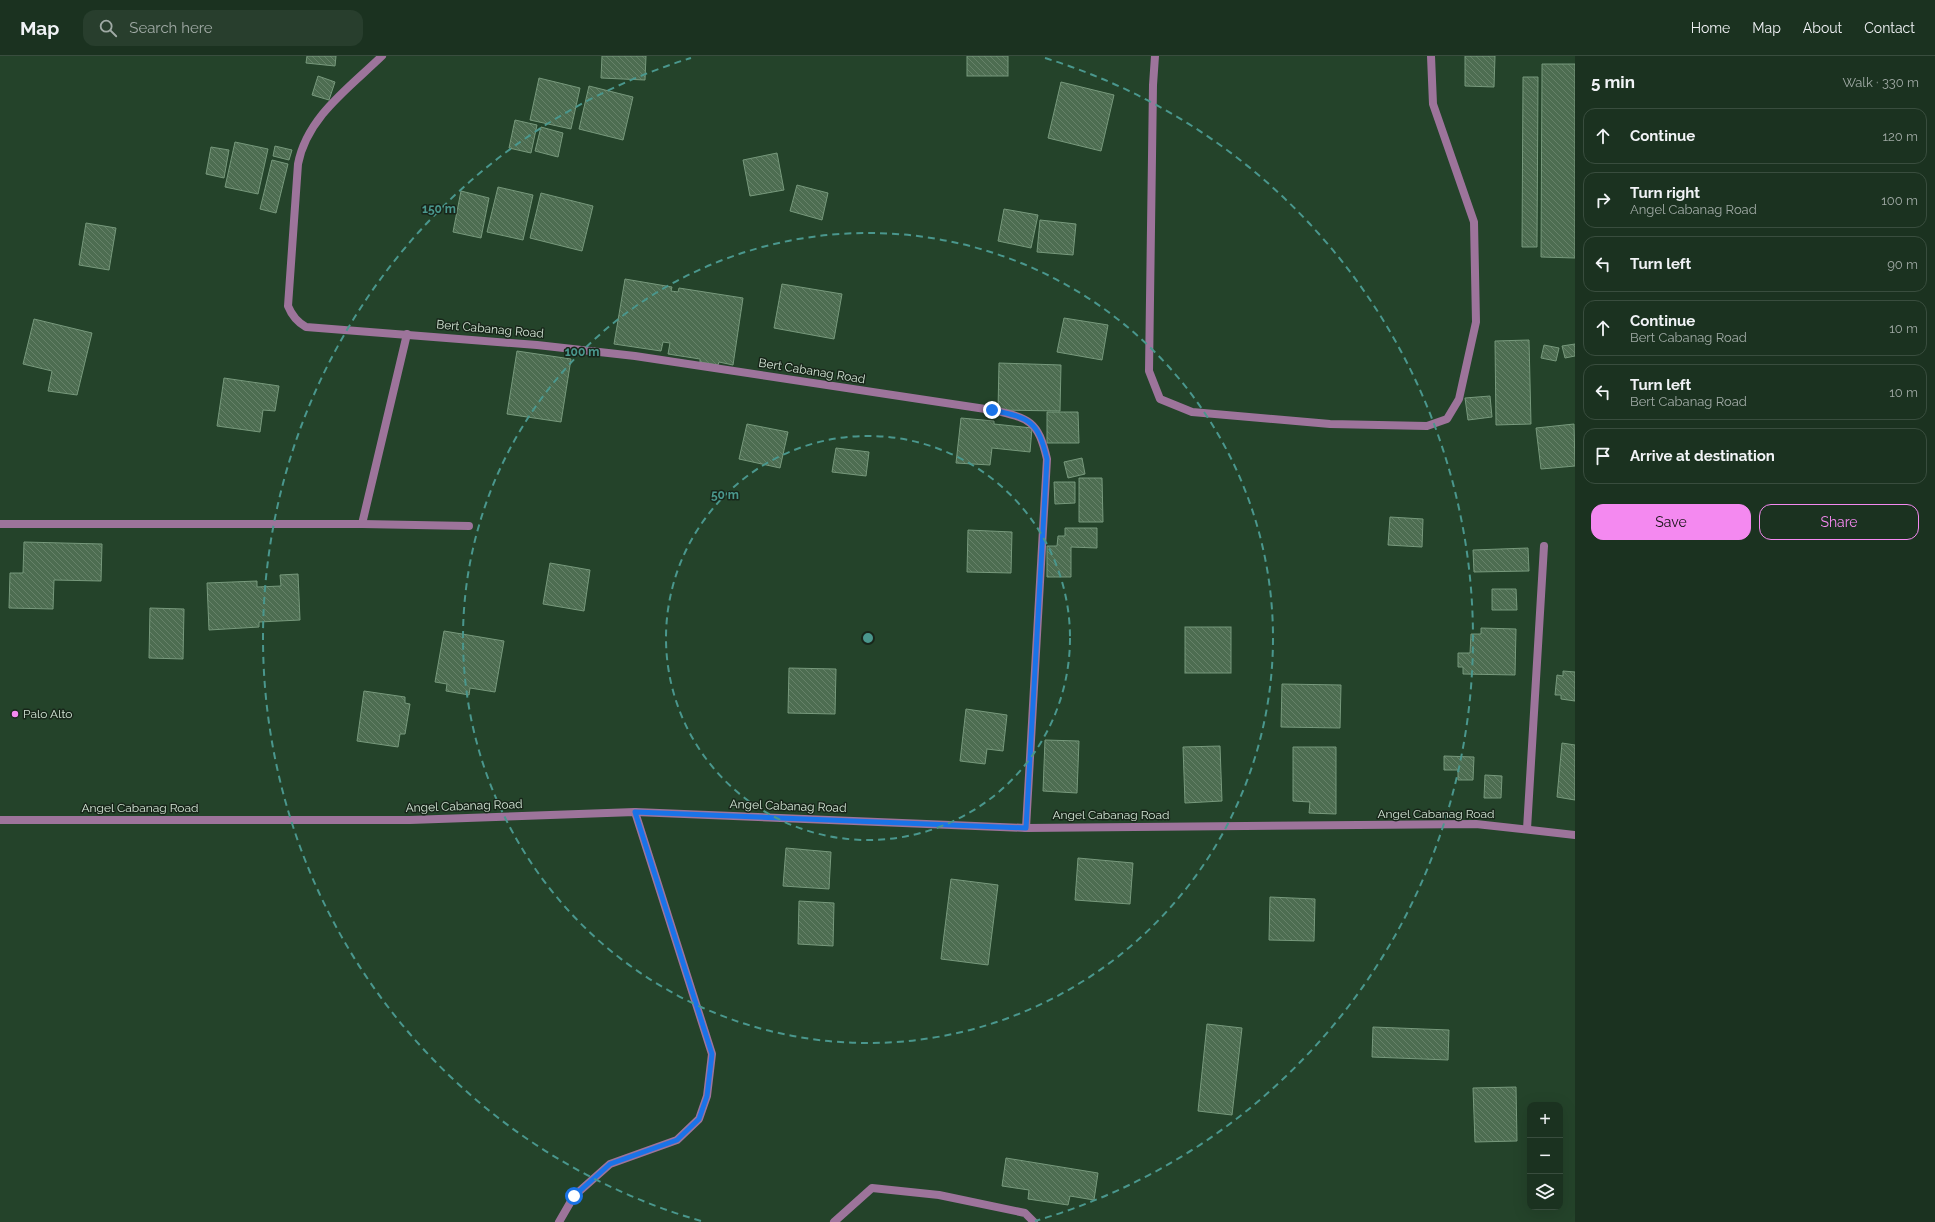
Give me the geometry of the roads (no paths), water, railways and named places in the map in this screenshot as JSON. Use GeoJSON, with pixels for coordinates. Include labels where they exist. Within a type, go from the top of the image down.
{"type":"FeatureCollection","features":[{"type":"Feature","properties":{"kind":"street","name":"Bert Cabanag Road"},"geometry":{"type":"LineString","coordinates":[[382,56],[317,119],[301,148],[298,164],[288,306],[294,318],[306,327],[537,345],[635,356],[992,410],[1018,416],[1033,424],[1042,438],[1047,459],[1026,828]]}},
{"type":"Feature","properties":{"kind":"street"},"geometry":{"type":"LineString","coordinates":[[1155,56],[1153,85],[1149,371],[1160,399],[1192,412],[1330,424],[1427,426],[1448,419],[1459,399],[1476,322],[1474,222],[1433,104],[1431,56]]}},
{"type":"Feature","properties":{"kind":"street"},"geometry":{"type":"LineString","coordinates":[[362,524],[407,334]]}},
{"type":"Feature","properties":{"kind":"street"},"geometry":{"type":"LineString","coordinates":[[0,524],[362,524],[469,526]]}},
{"type":"Feature","properties":{"kind":"street"},"geometry":{"type":"LineString","coordinates":[[1527,829],[1544,546]]}},
{"type":"Feature","properties":{"kind":"street"},"geometry":{"type":"LineString","coordinates":[[560,1222],[574,1196],[610,1164],[677,1140],[699,1119],[707,1096],[712,1054],[635,812]]}},
{"type":"Feature","properties":{"kind":"street","name":"Angel Cabanag Road"},"geometry":{"type":"LineString","coordinates":[[0,820],[410,820],[635,812],[1026,828],[1476,824],[1575,835]]}},
{"type":"Feature","properties":{"kind":"street"},"geometry":{"type":"LineString","coordinates":[[834,1222],[872,1188],[947,1197],[1025,1213],[1034,1222]]}},
{"type":"Feature","properties":{"kind":"place","name":"Palo Alto"},"geometry":{"type":"Point","coordinates":[15,714]}}]}
